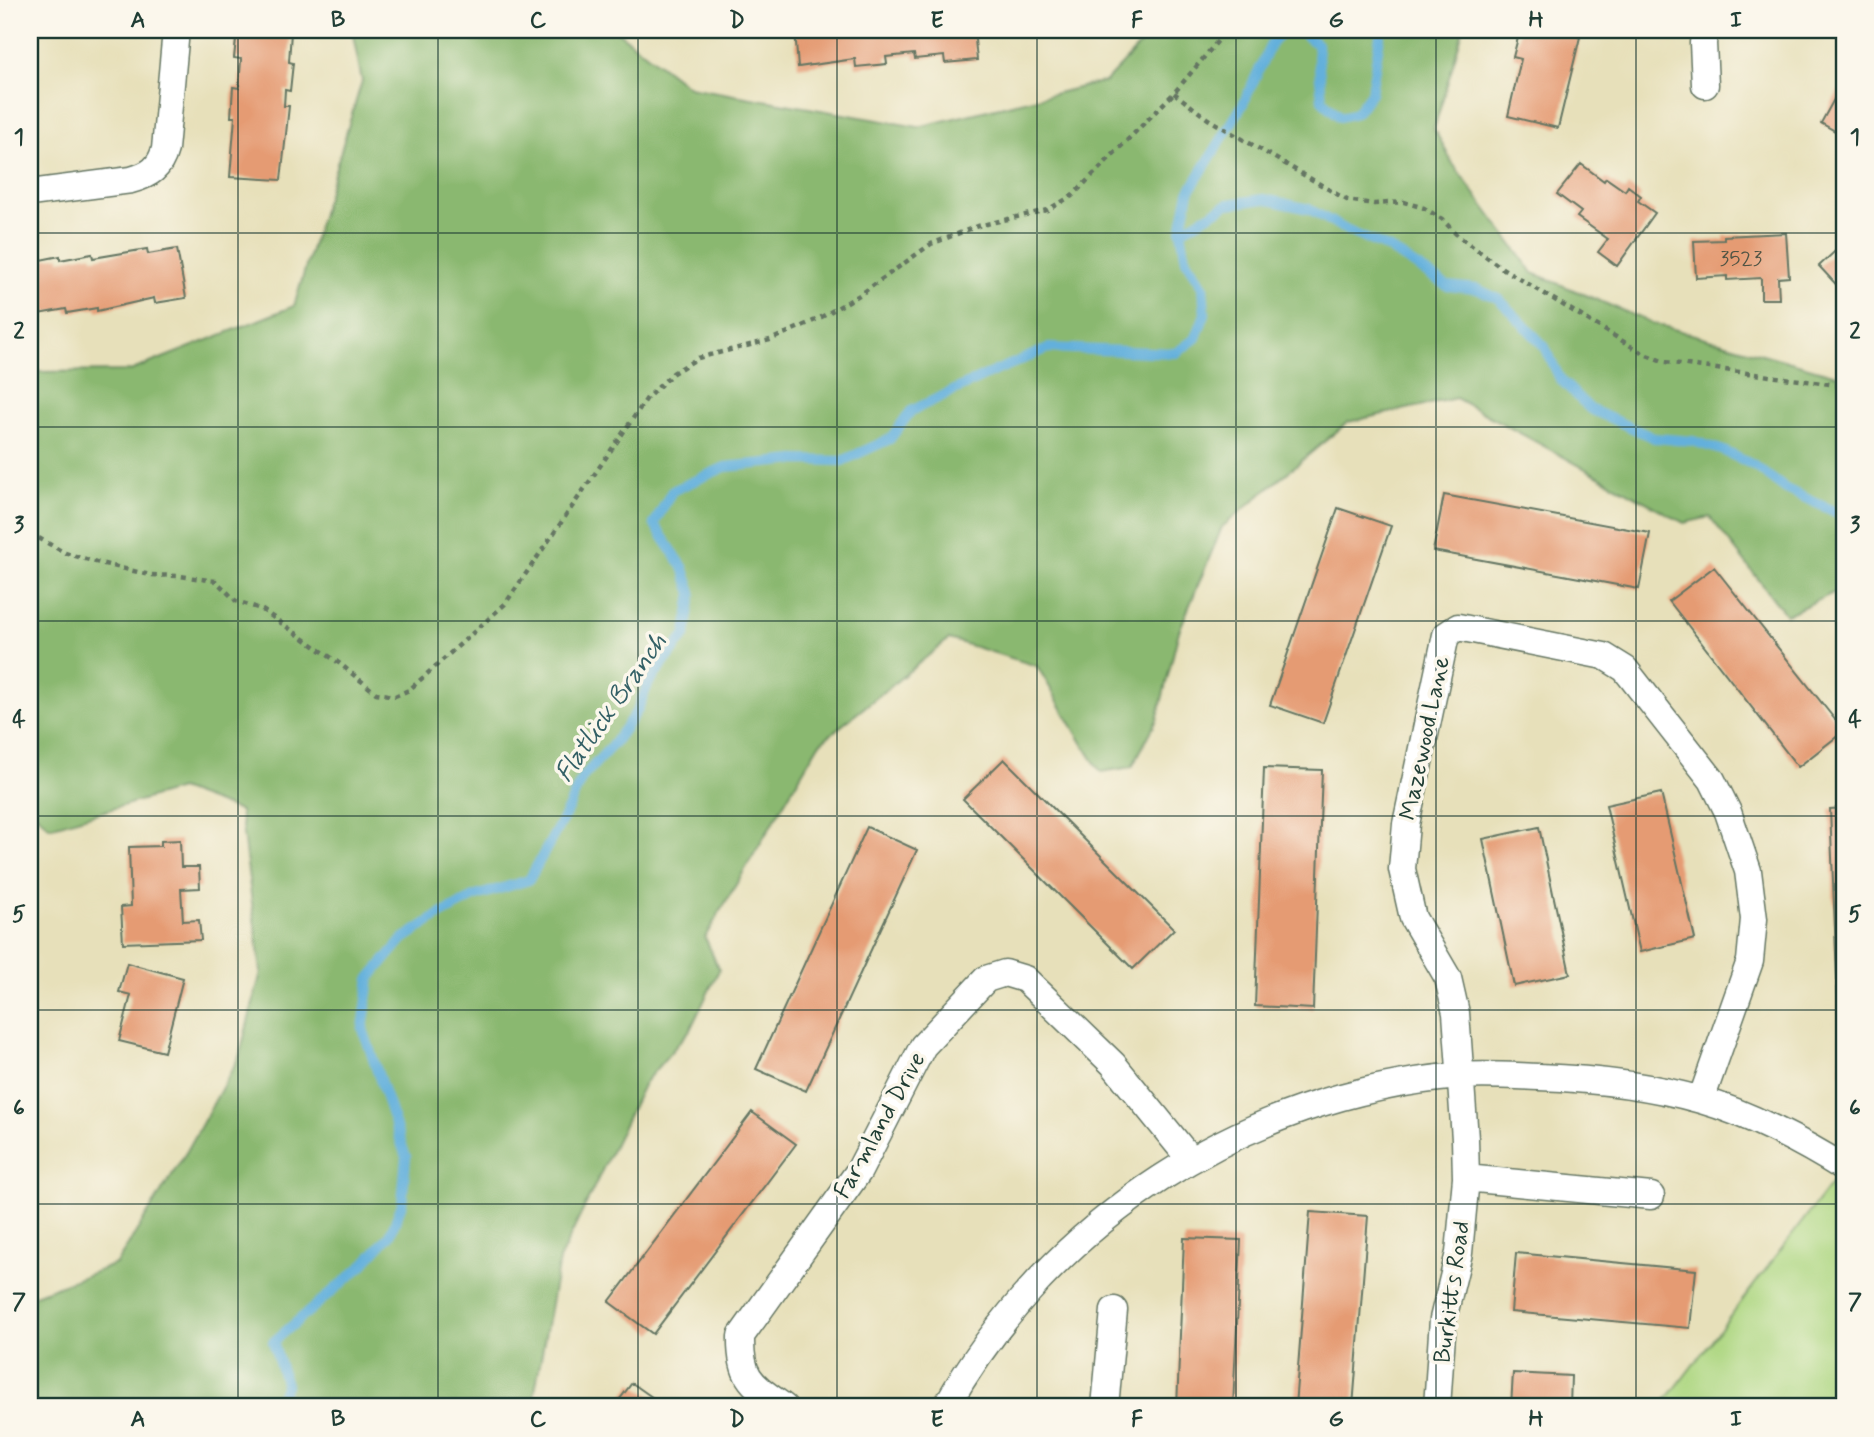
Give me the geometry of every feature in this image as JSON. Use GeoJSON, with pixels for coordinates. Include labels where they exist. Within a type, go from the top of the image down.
{"type":"FeatureCollection","features":[{"type":"Feature","properties":{"kind":"street"},"geometry":{"type":"LineString","coordinates":[[30,193],[131,180],[147,176],[161,164],[165,149],[176,30]]}},
{"type":"Feature","properties":{"kind":"street"},"geometry":{"type":"LineString","coordinates":[[1705,30],[1705,85]]}},
{"type":"Feature","properties":{"kind":"street","name":"Mazewood Lane"},"geometry":{"type":"LineString","coordinates":[[1460,1076],[1456,1013],[1448,978],[1413,918],[1402,869],[1406,824],[1446,635],[1458,626],[1604,656],[1625,669],[1712,780],[1727,812],[1748,871],[1754,919],[1750,961],[1701,1100]]}},
{"type":"Feature","properties":{"kind":"street","name":"Farmland Drive"},"geometry":{"type":"LineString","coordinates":[[784,1407],[752,1384],[740,1359],[741,1336],[859,1171],[923,1046],[986,979],[1005,973],[1025,979],[1113,1064],[1190,1159]]}},
{"type":"Feature","properties":{"kind":"street"},"geometry":{"type":"LineString","coordinates":[[946,1407],[1007,1315],[1036,1282],[1102,1220],[1190,1159],[1256,1126],[1345,1096],[1460,1076],[1587,1079],[1701,1100],[1741,1114],[1844,1168]]}},
{"type":"Feature","properties":{"kind":"street","name":"Burkitts Road"},"geometry":{"type":"LineString","coordinates":[[1437,1407],[1443,1319],[1459,1253],[1466,1178],[1460,1076]]}},
{"type":"Feature","properties":{"kind":"street"},"geometry":{"type":"LineString","coordinates":[[1466,1178],[1651,1196]]}},
{"type":"Feature","properties":{"kind":"street"},"geometry":{"type":"LineString","coordinates":[[1105,1407],[1114,1310]]}},
{"type":"Feature","properties":{"kind":"path"},"geometry":{"type":"LineString","coordinates":[[30,533],[65,553],[96,562],[150,575],[216,581],[236,601],[261,609],[339,663],[376,693],[395,696],[409,690],[505,604],[647,398],[673,373],[698,358],[771,340],[818,319],[861,294],[931,244],[978,226],[1047,210],[1064,201],[1098,172],[1174,93],[1227,30]]}},
{"type":"Feature","properties":{"kind":"path"},"geometry":{"type":"LineString","coordinates":[[1174,93],[1249,145],[1347,200],[1374,204],[1404,202],[1424,208],[1442,219],[1458,236],[1502,268],[1644,354],[1665,362],[1844,386]]}},
{"type":"Feature","properties":{"kind":"green space"},"geometry":{"type":"Polygon","coordinates":[[[352,30],[615,30],[689,87],[918,127],[1106,81],[1154,30],[1463,30],[1434,129],[1453,164],[1533,273],[1652,323],[1844,377],[1844,588],[1786,615],[1710,517],[1684,523],[1456,398],[1348,422],[1222,527],[1179,631],[1157,720],[1132,767],[1101,772],[1037,666],[949,639],[819,744],[705,937],[719,970],[690,1030],[644,1083],[559,1260],[532,1407],[30,1407],[30,1297],[116,1264],[187,1151],[239,1057],[261,972],[240,811],[180,789],[50,827],[30,809],[30,372],[130,371],[294,306],[362,81],[352,30]]]}},
{"type":"Feature","properties":{"kind":"green space"},"geometry":{"type":"Polygon","coordinates":[[[1844,1167],[1844,1407],[1661,1407],[1844,1167]]]}},
{"type":"Feature","properties":{"kind":"building"},"geometry":{"type":"Polygon","coordinates":[[[237,30],[291,32],[289,62],[293,63],[290,91],[285,90],[284,106],[289,106],[281,180],[230,177],[235,117],[231,117],[233,87],[239,88],[241,59],[234,58],[237,30]]]}},
{"type":"Feature","properties":{"kind":"building"},"geometry":{"type":"Polygon","coordinates":[[[795,30],[974,30],[977,60],[945,63],[944,56],[915,59],[914,54],[886,57],[887,64],[856,67],[855,59],[798,67],[795,30]]]}},
{"type":"Feature","properties":{"kind":"building"},"geometry":{"type":"Polygon","coordinates":[[[1520,30],[1548,30],[1580,37],[1558,128],[1508,116],[1521,59],[1513,57],[1520,30]]]}},
{"type":"Feature","properties":{"kind":"building"},"geometry":{"type":"Polygon","coordinates":[[[1844,81],[1844,136],[1821,123],[1844,81]]]}},
{"type":"Feature","properties":{"kind":"building"},"geometry":{"type":"Polygon","coordinates":[[[1581,164],[1604,181],[1606,178],[1625,191],[1628,186],[1641,196],[1638,201],[1655,213],[1617,266],[1598,252],[1608,239],[1577,217],[1581,212],[1557,194],[1581,164]]]}},
{"type":"Feature","properties":{"kind":"building"},"geometry":{"type":"Polygon","coordinates":[[[1786,233],[1789,277],[1778,278],[1779,299],[1761,299],[1761,278],[1696,278],[1694,241],[1724,240],[1724,236],[1786,233]]]}},
{"type":"Feature","properties":{"kind":"building"},"geometry":{"type":"Polygon","coordinates":[[[1844,243],[1844,293],[1819,266],[1844,243]]]}},
{"type":"Feature","properties":{"kind":"building"},"geometry":{"type":"Polygon","coordinates":[[[147,249],[148,254],[177,249],[186,298],[155,303],[154,298],[97,311],[97,308],[67,313],[66,309],[38,314],[38,318],[30,320],[30,262],[60,256],[60,260],[92,254],[93,258],[147,249]]]}},
{"type":"Feature","properties":{"kind":"building"},"geometry":{"type":"Polygon","coordinates":[[[1444,495],[1650,533],[1639,589],[1433,551],[1444,495]]]}},
{"type":"Feature","properties":{"kind":"building"},"geometry":{"type":"Polygon","coordinates":[[[1338,508],[1391,526],[1323,723],[1270,705],[1338,508]]]}},
{"type":"Feature","properties":{"kind":"building"},"geometry":{"type":"Polygon","coordinates":[[[1714,567],[1844,731],[1798,767],[1669,601],[1714,567]]]}},
{"type":"Feature","properties":{"kind":"building"},"geometry":{"type":"Polygon","coordinates":[[[1004,759],[1174,929],[1133,969],[963,799],[1004,759]]]}},
{"type":"Feature","properties":{"kind":"building"},"geometry":{"type":"Polygon","coordinates":[[[1264,768],[1322,770],[1313,1009],[1255,1006],[1264,768]]]}},
{"type":"Feature","properties":{"kind":"building"},"geometry":{"type":"Polygon","coordinates":[[[1661,793],[1695,939],[1640,952],[1606,805],[1661,793]]]}},
{"type":"Feature","properties":{"kind":"building"},"geometry":{"type":"Polygon","coordinates":[[[1844,808],[1844,1074],[1841,1074],[1830,809],[1844,808]]]}},
{"type":"Feature","properties":{"kind":"building"},"geometry":{"type":"Polygon","coordinates":[[[867,827],[917,850],[806,1091],[756,1069],[867,827]]]}},
{"type":"Feature","properties":{"kind":"building"},"geometry":{"type":"Polygon","coordinates":[[[1539,827],[1570,974],[1514,986],[1483,839],[1539,827]]]}},
{"type":"Feature","properties":{"kind":"building"},"geometry":{"type":"Polygon","coordinates":[[[180,840],[181,867],[199,867],[200,888],[181,889],[183,921],[199,920],[201,940],[123,943],[121,907],[131,906],[129,847],[161,846],[161,841],[180,840]]]}},
{"type":"Feature","properties":{"kind":"building"},"geometry":{"type":"Polygon","coordinates":[[[127,963],[183,978],[164,1052],[119,1041],[131,995],[119,992],[127,963]]]}},
{"type":"Feature","properties":{"kind":"building"},"geometry":{"type":"Polygon","coordinates":[[[752,1112],[796,1144],[653,1334],[609,1302],[752,1112]]]}},
{"type":"Feature","properties":{"kind":"building"},"geometry":{"type":"Polygon","coordinates":[[[1310,1212],[1368,1216],[1353,1407],[1295,1407],[1310,1212]]]}},
{"type":"Feature","properties":{"kind":"building"},"geometry":{"type":"Polygon","coordinates":[[[1184,1238],[1241,1240],[1233,1407],[1177,1407],[1184,1238]]]}},
{"type":"Feature","properties":{"kind":"building"},"geometry":{"type":"Polygon","coordinates":[[[1516,1253],[1696,1270],[1690,1328],[1511,1312],[1516,1253]]]}},
{"type":"Feature","properties":{"kind":"building"},"geometry":{"type":"Polygon","coordinates":[[[1513,1373],[1571,1376],[1570,1407],[1511,1407],[1513,1373]]]}},
{"type":"Feature","properties":{"kind":"building"},"geometry":{"type":"Polygon","coordinates":[[[632,1383],[666,1407],[614,1407],[632,1383]]]}},
{"type":"Feature","properties":{"kind":"waterway","name":"Flatlick Branch"},"geometry":{"type":"LineString","coordinates":[[276,1407],[286,1385],[273,1342],[362,1266],[390,1235],[402,1204],[406,1157],[363,1029],[370,978],[403,939],[441,914],[476,896],[529,880],[582,778],[614,743],[637,711],[648,684],[686,634],[692,593],[683,567],[654,524],[672,491],[725,467],[795,460],[842,461],[890,439],[911,411],[1049,348],[1176,353],[1196,338],[1205,314],[1203,286],[1186,260],[1181,231],[1189,192],[1242,106],[1271,44],[1283,30]]}},
{"type":"Feature","properties":{"kind":"waterway","name":"Flatlick Branch"},"geometry":{"type":"LineString","coordinates":[[1296,30],[1317,44],[1322,100],[1340,117],[1356,113],[1371,93],[1381,30]]}},
{"type":"Feature","properties":{"kind":"waterway"},"geometry":{"type":"LineString","coordinates":[[1181,231],[1228,204],[1264,199],[1309,209],[1348,231],[1388,248],[1447,286],[1477,289],[1499,299],[1545,347],[1560,379],[1590,409],[1654,438],[1693,441],[1724,451],[1753,465],[1786,489],[1844,516]]}}]}
